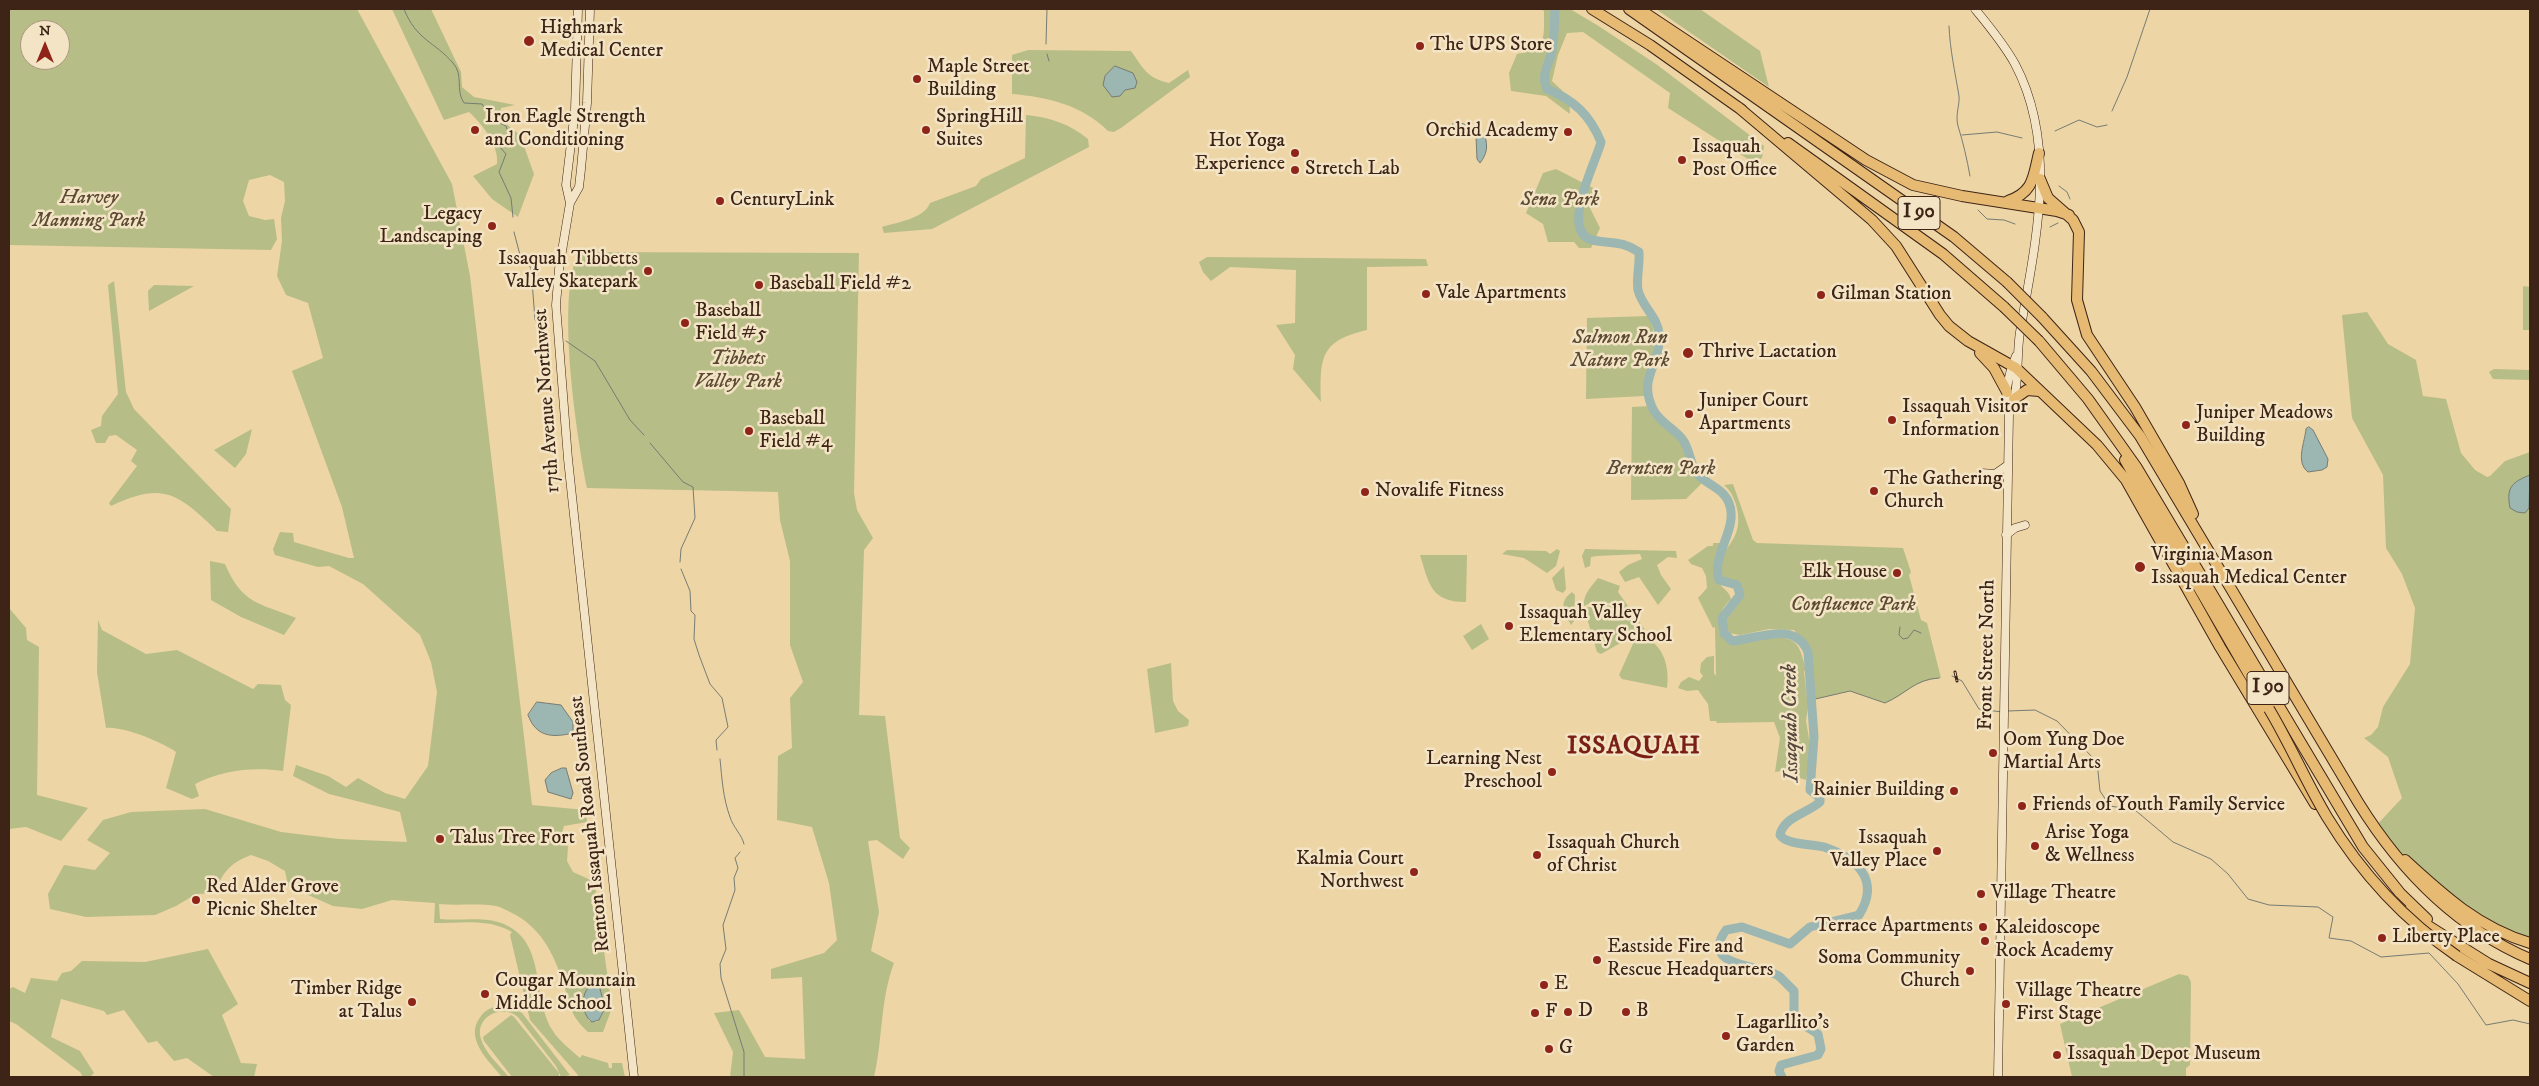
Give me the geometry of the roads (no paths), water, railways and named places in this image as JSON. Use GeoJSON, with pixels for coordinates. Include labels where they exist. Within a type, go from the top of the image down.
{"type":"FeatureCollection","features":[{"type":"Feature","properties":{"kind":"highway"},"geometry":{"type":"LineString","coordinates":[[1592,9],[1642,40],[1738,107],[1844,196],[1884,233],[1903,257],[1940,315],[1949,326],[1989,361],[2010,395],[2027,390],[2039,391]]}},
{"type":"Feature","properties":{"kind":"highway","name":"I 90"},"geometry":{"type":"LineString","coordinates":[[1629,9],[1954,237],[2007,282],[2042,317],[2092,371],[2127,417],[2374,828],[2408,873],[2431,895],[2482,934],[2530,959]]}},
{"type":"Feature","properties":{"kind":"highway"},"geometry":{"type":"LineString","coordinates":[[1639,9],[1875,165],[1913,185],[1936,191],[2003,201],[2069,215]]}},
{"type":"Feature","properties":{"kind":"highway","name":"I 90"},"geometry":{"type":"LineString","coordinates":[[1768,131],[1943,254],[2004,307],[2039,341],[2108,426],[2150,490],[2363,847],[2400,893],[2446,936],[2489,964],[2530,983]]}},
{"type":"Feature","properties":{"kind":"highway"},"geometry":{"type":"LineString","coordinates":[[2003,201],[2021,196],[2027,191],[2039,153]]}},
{"type":"Feature","properties":{"kind":"highway"},"geometry":{"type":"LineString","coordinates":[[2040,178],[2048,198],[2069,215],[2079,232],[2077,293],[2083,326],[2092,345],[2135,406],[2179,483],[2208,549]]}},
{"type":"Feature","properties":{"kind":"highway"},"geometry":{"type":"LineString","coordinates":[[1968,341],[2014,367],[2097,445],[2126,480],[2220,647],[2311,798],[2356,858],[2398,902],[2422,922],[2446,936]]}},
{"type":"Feature","properties":{"kind":"highway"},"geometry":{"type":"LineString","coordinates":[[2108,426],[2132,473],[2269,709],[2328,818],[2355,860],[2396,907],[2418,927],[2457,956],[2530,1001]]}},
{"type":"Feature","properties":{"kind":"highway"},"geometry":{"type":"LineString","coordinates":[[2374,828],[2447,898],[2475,919],[2504,934],[2530,944]]}},
{"type":"Feature","properties":{"kind":"highway"},"geometry":{"type":"LineString","coordinates":[[2447,898],[2486,922],[2530,940]]}},
{"type":"Feature","properties":{"kind":"highway"},"geometry":{"type":"LineString","coordinates":[[2491,977],[2530,994]]}},
{"type":"Feature","properties":{"kind":"main road","name":"17th Avenue Northwest"},"geometry":{"type":"LineString","coordinates":[[570,203],[566,185],[574,110],[578,9]]}},
{"type":"Feature","properties":{"kind":"main road","name":"17th Avenue Northwest"},"geometry":{"type":"LineString","coordinates":[[579,567],[564,425],[556,305],[559,269],[570,203],[579,187],[582,169],[587,103],[590,9]]}},
{"type":"Feature","properties":{"kind":"main road","name":"Front Street North"},"geometry":{"type":"LineString","coordinates":[[1975,9],[2005,47],[2024,83],[2034,114],[2040,178],[2039,208],[2014,367],[2009,414],[1998,1077]]}},
{"type":"Feature","properties":{"kind":"main road"},"geometry":{"type":"LineString","coordinates":[[1981,9],[1983,18]]}},
{"type":"Feature","properties":{"kind":"main road"},"geometry":{"type":"LineString","coordinates":[[1981,473],[1995,474],[2008,465]]}},
{"type":"Feature","properties":{"kind":"main road"},"geometry":{"type":"LineString","coordinates":[[2006,535],[2016,528],[2025,525]]}},
{"type":"Feature","properties":{"kind":"main road","name":"Renton Issaquah Road Southeast"},"geometry":{"type":"LineString","coordinates":[[579,567],[634,1077]]}},
{"type":"Feature","properties":{"kind":"water"},"geometry":{"type":"Polygon","coordinates":[[[1115,66],[1133,73],[1137,82],[1135,88],[1125,90],[1120,96],[1112,97],[1103,85],[1105,76],[1115,66]]]}},
{"type":"Feature","properties":{"kind":"water"},"geometry":{"type":"Polygon","coordinates":[[[1455,121],[1475,128],[1485,136],[1486,150],[1480,163],[1477,159],[1476,136],[1468,130],[1452,126],[1455,121]]]}},
{"type":"Feature","properties":{"kind":"water"},"geometry":{"type":"Polygon","coordinates":[[[2309,427],[2313,430],[2328,459],[2327,467],[2322,470],[2308,472],[2304,468],[2301,457],[2306,429],[2309,427]]]}},
{"type":"Feature","properties":{"kind":"water"},"geometry":{"type":"Polygon","coordinates":[[[2530,475],[2529,508],[2525,513],[2517,512],[2510,508],[2510,490],[2519,480],[2530,475]]]}},
{"type":"Feature","properties":{"kind":"water"},"geometry":{"type":"Polygon","coordinates":[[[537,702],[561,705],[573,722],[573,733],[552,735],[540,732],[535,728],[528,715],[537,702]]]}},
{"type":"Feature","properties":{"kind":"water"},"geometry":{"type":"Polygon","coordinates":[[[566,768],[573,793],[571,799],[548,792],[545,780],[551,773],[566,768]]]}},
{"type":"Feature","properties":{"kind":"water"},"geometry":{"type":"Polygon","coordinates":[[[594,984],[599,985],[605,1008],[599,1020],[592,1022],[588,1019],[583,1002],[586,991],[594,984]]]}},
{"type":"Feature","properties":{"kind":"waterway"},"geometry":{"type":"LineString","coordinates":[[404,9],[414,28],[453,63],[458,72],[460,93],[464,103],[482,104],[493,120],[506,126],[508,132],[499,146],[506,154],[499,172],[511,198],[513,217]]}},
{"type":"Feature","properties":{"kind":"waterway"},"geometry":{"type":"LineString","coordinates":[[1046,44],[1047,9]]}},
{"type":"Feature","properties":{"kind":"waterway","name":"Issaquah Creek"},"geometry":{"type":"LineString","coordinates":[[1555,9],[1553,45],[1545,74],[1545,84],[1547,89],[1573,103],[1586,116],[1597,132],[1601,142],[1583,194],[1579,210],[1579,223],[1583,234],[1592,240],[1621,244],[1639,252],[1638,290],[1643,302],[1656,322],[1659,334],[1657,355],[1648,380],[1649,399],[1657,415],[1683,440],[1696,472],[1723,493],[1729,503],[1731,522],[1721,551],[1718,570],[1719,580],[1737,585],[1740,595],[1722,618],[1724,633],[1732,641],[1775,634],[1794,636],[1802,642],[1808,652],[1814,737],[1810,790],[1820,798],[1820,802],[1786,824],[1780,835],[1788,841],[1824,847],[1846,857],[1862,872],[1866,881],[1865,902],[1859,915],[1810,927],[1790,944],[1742,927],[1726,930],[1720,943],[1721,952],[1727,959],[1780,977],[1794,991],[1794,1019],[1818,1034],[1821,1049],[1818,1055],[1781,1065],[1779,1071],[1782,1077]]}},
{"type":"Feature","properties":{"kind":"waterway"},"geometry":{"type":"LineString","coordinates":[[2112,111],[2127,77],[2150,9]]}},
{"type":"Feature","properties":{"kind":"waterway"},"geometry":{"type":"LineString","coordinates":[[1949,26],[1959,96],[1957,122],[1970,176]]}},
{"type":"Feature","properties":{"kind":"waterway"},"geometry":{"type":"LineString","coordinates":[[1047,54],[1049,61]]}},
{"type":"Feature","properties":{"kind":"waterway"},"geometry":{"type":"LineString","coordinates":[[2055,131],[2079,120],[2097,127],[2107,125]]}},
{"type":"Feature","properties":{"kind":"waterway"},"geometry":{"type":"LineString","coordinates":[[1962,135],[1997,132],[2022,138]]}},
{"type":"Feature","properties":{"kind":"waterway"},"geometry":{"type":"LineString","coordinates":[[2059,186],[2067,192],[2070,199]]}},
{"type":"Feature","properties":{"kind":"waterway"},"geometry":{"type":"LineString","coordinates":[[1978,210],[1987,219],[2004,220],[2015,224]]}},
{"type":"Feature","properties":{"kind":"waterway"},"geometry":{"type":"LineString","coordinates":[[2050,227],[2058,223]]}},
{"type":"Feature","properties":{"kind":"waterway"},"geometry":{"type":"LineString","coordinates":[[514,232],[520,255],[531,268],[535,320],[547,328]]}},
{"type":"Feature","properties":{"kind":"waterway"},"geometry":{"type":"LineString","coordinates":[[566,341],[595,361],[630,420],[644,435]]}},
{"type":"Feature","properties":{"kind":"waterway"},"geometry":{"type":"LineString","coordinates":[[650,443],[683,482],[693,487],[695,518],[681,549],[680,562]]}},
{"type":"Feature","properties":{"kind":"waterway"},"geometry":{"type":"LineString","coordinates":[[681,569],[690,591],[691,611],[695,615],[694,639],[710,684],[722,698],[728,727],[716,740],[717,750]]}},
{"type":"Feature","properties":{"kind":"waterway"},"geometry":{"type":"LineString","coordinates":[[1900,627],[1899,635],[1903,639],[1908,638],[1914,630],[1921,633]]}},
{"type":"Feature","properties":{"kind":"waterway"},"geometry":{"type":"LineString","coordinates":[[1952,676],[1962,681],[1979,709],[2002,712]]}},
{"type":"Feature","properties":{"kind":"waterway"},"geometry":{"type":"LineString","coordinates":[[1811,700],[1850,691],[1885,703],[1923,681],[1939,678]]}},
{"type":"Feature","properties":{"kind":"waterway"},"geometry":{"type":"LineString","coordinates":[[2008,711],[2035,710],[2057,721],[2097,762],[2100,791],[2110,806],[2135,810],[2173,842],[2211,859],[2228,874],[2248,899],[2269,905],[2318,907],[2333,917],[2329,938],[2351,941],[2381,957],[2429,953],[2458,984],[2486,1025],[2513,1020],[2530,1024]]}},
{"type":"Feature","properties":{"kind":"waterway"},"geometry":{"type":"LineString","coordinates":[[720,759],[723,788],[731,821],[744,844]]}},
{"type":"Feature","properties":{"kind":"waterway"},"geometry":{"type":"LineString","coordinates":[[740,852],[735,858],[738,868],[734,878],[735,890],[723,925],[726,949],[720,964],[721,978],[744,1052],[744,1077]]}},
{"type":"Feature","properties":{"kind":"railway"},"geometry":{"type":"LineString","coordinates":[[1955,672],[1957,681]]}},
{"type":"Feature","properties":{"kind":"place","name":"Highmark Medical Center"},"geometry":{"type":"Point","coordinates":[529,41]}},
{"type":"Feature","properties":{"kind":"place","name":"The UPS Store"},"geometry":{"type":"Point","coordinates":[1420,46]}},
{"type":"Feature","properties":{"kind":"place","name":"Maple Street Building"},"geometry":{"type":"Point","coordinates":[917,79]}},
{"type":"Feature","properties":{"kind":"place","name":"Iron Eagle Strength and Conditioning"},"geometry":{"type":"Point","coordinates":[475,130]}},
{"type":"Feature","properties":{"kind":"place","name":"SpringHill Suites"},"geometry":{"type":"Point","coordinates":[926,130]}},
{"type":"Feature","properties":{"kind":"place","name":"Orchid Academy"},"geometry":{"type":"Point","coordinates":[1568,132]}},
{"type":"Feature","properties":{"kind":"place","name":"Hot Yoga Experience"},"geometry":{"type":"Point","coordinates":[1295,153]}},
{"type":"Feature","properties":{"kind":"place","name":"Issaquah Post Office"},"geometry":{"type":"Point","coordinates":[1682,160]}},
{"type":"Feature","properties":{"kind":"place","name":"Stretch Lab"},"geometry":{"type":"Point","coordinates":[1295,170]}},
{"type":"Feature","properties":{"kind":"place","name":"CenturyLink"},"geometry":{"type":"Point","coordinates":[720,201]}},
{"type":"Feature","properties":{"kind":"place","name":"Legacy Landscaping"},"geometry":{"type":"Point","coordinates":[492,226]}},
{"type":"Feature","properties":{"kind":"place","name":"Issaquah Tibbetts Valley Skatepark"},"geometry":{"type":"Point","coordinates":[648,271]}},
{"type":"Feature","properties":{"kind":"place","name":"Baseball Field #2"},"geometry":{"type":"Point","coordinates":[759,285]}},
{"type":"Feature","properties":{"kind":"place","name":"Vale Apartments"},"geometry":{"type":"Point","coordinates":[1426,294]}},
{"type":"Feature","properties":{"kind":"place","name":"Gilman Station"},"geometry":{"type":"Point","coordinates":[1821,295]}},
{"type":"Feature","properties":{"kind":"place","name":"Baseball Field #5"},"geometry":{"type":"Point","coordinates":[685,323]}},
{"type":"Feature","properties":{"kind":"place","name":"Thrive Lactation"},"geometry":{"type":"Point","coordinates":[1688,353]}},
{"type":"Feature","properties":{"kind":"place","name":"Juniper Court Apartments"},"geometry":{"type":"Point","coordinates":[1689,414]}},
{"type":"Feature","properties":{"kind":"place","name":"Issaquah Visitor Information"},"geometry":{"type":"Point","coordinates":[1892,420]}},
{"type":"Feature","properties":{"kind":"place","name":"Juniper Meadows Building"},"geometry":{"type":"Point","coordinates":[2186,425]}},
{"type":"Feature","properties":{"kind":"place","name":"Baseball Field #4"},"geometry":{"type":"Point","coordinates":[749,431]}},
{"type":"Feature","properties":{"kind":"place","name":"The Gathering Church"},"geometry":{"type":"Point","coordinates":[1874,491]}},
{"type":"Feature","properties":{"kind":"place","name":"Novalife Fitness"},"geometry":{"type":"Point","coordinates":[1365,492]}},
{"type":"Feature","properties":{"kind":"place","name":"Virginia Mason Issaquah Medical Center"},"geometry":{"type":"Point","coordinates":[2140,567]}},
{"type":"Feature","properties":{"kind":"place","name":"Elk House"},"geometry":{"type":"Point","coordinates":[1897,573]}},
{"type":"Feature","properties":{"kind":"place","name":"Issaquah Valley Elementary School"},"geometry":{"type":"Point","coordinates":[1509,626]}},
{"type":"Feature","properties":{"kind":"place","name":"Oom Yung Doe Martial Arts"},"geometry":{"type":"Point","coordinates":[1993,753]}},
{"type":"Feature","properties":{"kind":"place","name":"Learning Nest Preschool"},"geometry":{"type":"Point","coordinates":[1552,772]}},
{"type":"Feature","properties":{"kind":"place","name":"Rainier Building"},"geometry":{"type":"Point","coordinates":[1954,791]}},
{"type":"Feature","properties":{"kind":"place","name":"Friends of Youth Family Service"},"geometry":{"type":"Point","coordinates":[2022,806]}},
{"type":"Feature","properties":{"kind":"place","name":"Talus Tree Fort"},"geometry":{"type":"Point","coordinates":[440,839]}},
{"type":"Feature","properties":{"kind":"place","name":"Arise Yoga & Wellness"},"geometry":{"type":"Point","coordinates":[2035,846]}},
{"type":"Feature","properties":{"kind":"place","name":"Issaquah Valley Place"},"geometry":{"type":"Point","coordinates":[1937,851]}},
{"type":"Feature","properties":{"kind":"place","name":"Issaquah Church of Christ"},"geometry":{"type":"Point","coordinates":[1537,855]}},
{"type":"Feature","properties":{"kind":"place","name":"Kalmia Court Northwest"},"geometry":{"type":"Point","coordinates":[1414,872]}},
{"type":"Feature","properties":{"kind":"place","name":"Village Theatre"},"geometry":{"type":"Point","coordinates":[1981,894]}},
{"type":"Feature","properties":{"kind":"place","name":"Red Alder Grove Picnic Shelter"},"geometry":{"type":"Point","coordinates":[196,900]}},
{"type":"Feature","properties":{"kind":"place","name":"Terrace Apartments"},"geometry":{"type":"Point","coordinates":[1983,927]}},
{"type":"Feature","properties":{"kind":"place","name":"Liberty Place"},"geometry":{"type":"Point","coordinates":[2382,938]}},
{"type":"Feature","properties":{"kind":"place","name":"Kaleidoscope Rock Academy"},"geometry":{"type":"Point","coordinates":[1985,941]}},
{"type":"Feature","properties":{"kind":"place","name":"Eastside Fire and Rescue Headquarters"},"geometry":{"type":"Point","coordinates":[1597,960]}},
{"type":"Feature","properties":{"kind":"place","name":"Soma Community Church"},"geometry":{"type":"Point","coordinates":[1970,971]}},
{"type":"Feature","properties":{"kind":"place","name":"E"},"geometry":{"type":"Point","coordinates":[1544,985]}},
{"type":"Feature","properties":{"kind":"place","name":"Cougar Mountain Middle School"},"geometry":{"type":"Point","coordinates":[485,994]}},
{"type":"Feature","properties":{"kind":"place","name":"Timber Ridge at Talus"},"geometry":{"type":"Point","coordinates":[412,1002]}},
{"type":"Feature","properties":{"kind":"place","name":"Village Theatre First Stage"},"geometry":{"type":"Point","coordinates":[2006,1004]}},
{"type":"Feature","properties":{"kind":"place","name":"D"},"geometry":{"type":"Point","coordinates":[1568,1012]}},
{"type":"Feature","properties":{"kind":"place","name":"B"},"geometry":{"type":"Point","coordinates":[1626,1012]}},
{"type":"Feature","properties":{"kind":"place","name":"F"},"geometry":{"type":"Point","coordinates":[1535,1013]}},
{"type":"Feature","properties":{"kind":"place","name":"Lagarllito's Garden"},"geometry":{"type":"Point","coordinates":[1726,1036]}},
{"type":"Feature","properties":{"kind":"place","name":"G"},"geometry":{"type":"Point","coordinates":[1549,1049]}},
{"type":"Feature","properties":{"kind":"place","name":"Issaquah Depot Museum"},"geometry":{"type":"Point","coordinates":[2057,1055]}},
{"type":"Feature","properties":{"kind":"district","name":"ISSAQUAH"},"geometry":{"type":"Point","coordinates":[1634,748]}},
{"type":"Feature","properties":{"kind":"park label","name":"Sena Park"},"geometry":{"type":"Point","coordinates":[1560,201]}},
{"type":"Feature","properties":{"kind":"park label","name":"Harvey Manning Park"},"geometry":{"type":"Point","coordinates":[89,210]}},
{"type":"Feature","properties":{"kind":"park label","name":"Salmon Run Nature Park"},"geometry":{"type":"Point","coordinates":[1620,350]}},
{"type":"Feature","properties":{"kind":"park label","name":"Tibbets Valley Park"},"geometry":{"type":"Point","coordinates":[738,372]}},
{"type":"Feature","properties":{"kind":"park label","name":"Berntsen Park"},"geometry":{"type":"Point","coordinates":[1661,470]}},
{"type":"Feature","properties":{"kind":"park label","name":"Confluence Park"},"geometry":{"type":"Point","coordinates":[1853,606]}}]}
